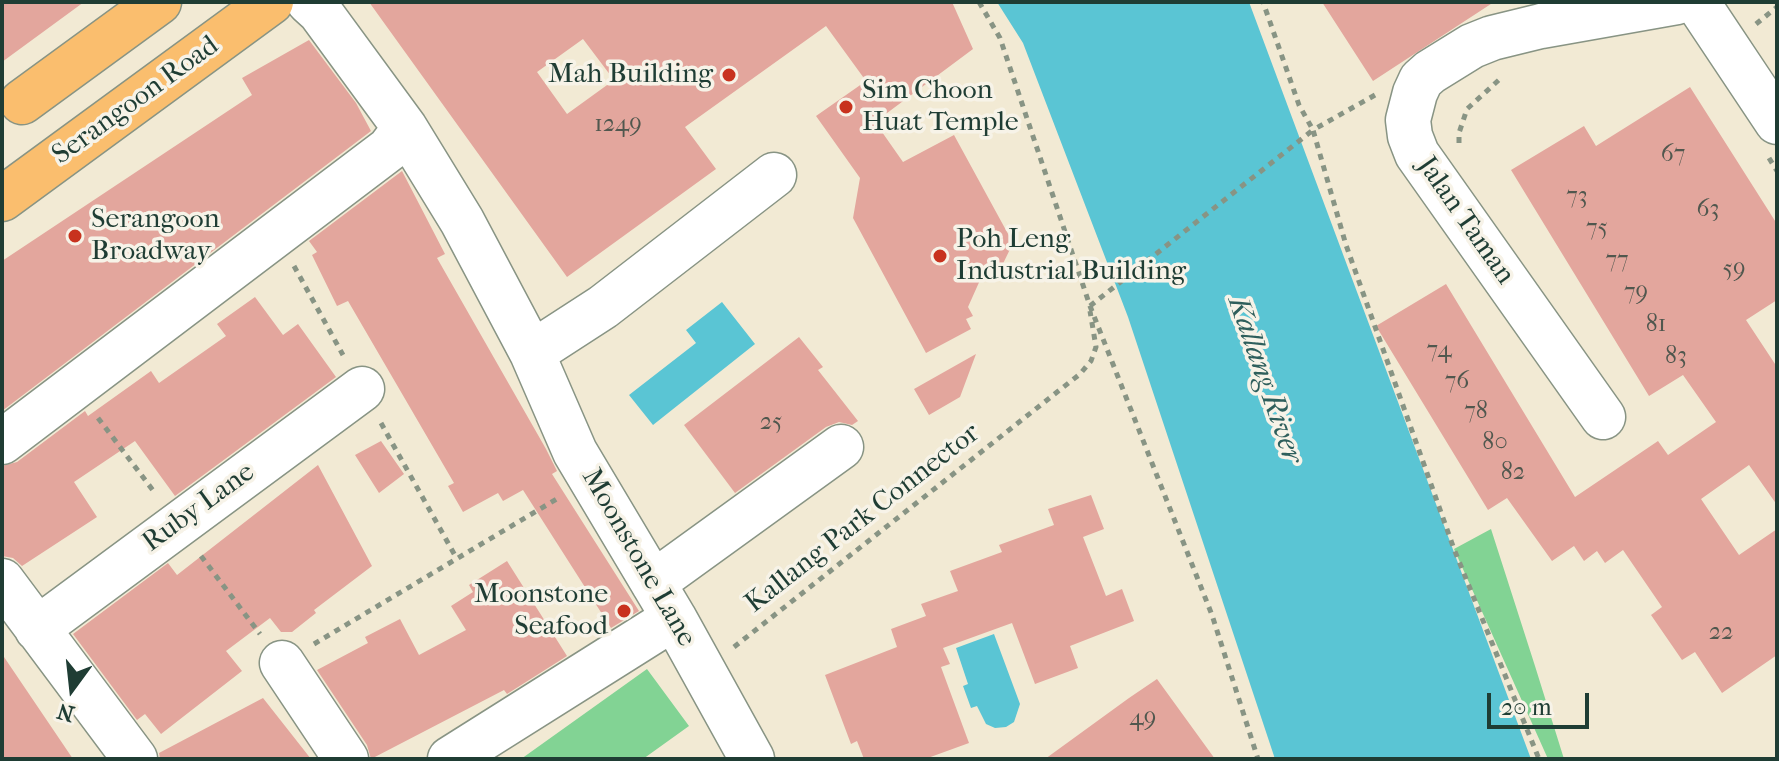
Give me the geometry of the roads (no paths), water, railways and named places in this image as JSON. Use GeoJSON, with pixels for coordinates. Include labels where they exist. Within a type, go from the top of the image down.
{"type":"FeatureCollection","features":[{"type":"Feature","properties":{"kind":"main road"},"geometry":{"type":"LineString","coordinates":[[22,102],[159,2]]}},
{"type":"Feature","properties":{"kind":"main road","name":"Serangoon Road"},"geometry":{"type":"LineString","coordinates":[[2,199],[271,2]]}},
{"type":"Feature","properties":{"kind":"street","name":"Moonstone Lane"},"geometry":{"type":"LineString","coordinates":[[309,2],[320,12],[405,128],[462,221],[532,353],[575,452],[752,759]]}},
{"type":"Feature","properties":{"kind":"street","name":"Jalan Taman"},"geometry":{"type":"LineString","coordinates":[[1603,417],[1417,154],[1408,120],[1421,80],[1472,46],[1541,26],[1677,2]]}},
{"type":"Feature","properties":{"kind":"street"},"geometry":{"type":"LineString","coordinates":[[1697,2],[1769,133]]}},
{"type":"Feature","properties":{"kind":"street"},"geometry":{"type":"LineString","coordinates":[[2,442],[389,149],[405,128]]}},
{"type":"Feature","properties":{"kind":"street"},"geometry":{"type":"LineString","coordinates":[[532,353],[603,307],[774,175]]}},
{"type":"Feature","properties":{"kind":"street","name":"Ruby Lane"},"geometry":{"type":"LineString","coordinates":[[37,629],[362,389]]}},
{"type":"Feature","properties":{"kind":"street"},"geometry":{"type":"LineString","coordinates":[[450,759],[663,600],[841,447]]}},
{"type":"Feature","properties":{"kind":"street"},"geometry":{"type":"LineString","coordinates":[[2,581],[135,759]]}},
{"type":"Feature","properties":{"kind":"street"},"geometry":{"type":"LineString","coordinates":[[282,663],[346,759]]}},
{"type":"Feature","properties":{"kind":"water","name":"Kallang River"},"geometry":{"type":"Polygon","coordinates":[[[997,2],[1249,2],[1531,759],[1275,759],[1128,317],[1023,43],[997,2]]]}},
{"type":"Feature","properties":{"kind":"water"},"geometry":{"type":"Polygon","coordinates":[[[722,302],[755,344],[653,425],[629,395],[696,343],[686,330],[722,302]]]}},
{"type":"Feature","properties":{"kind":"water"},"geometry":{"type":"Polygon","coordinates":[[[994,634],[1020,704],[1014,722],[995,728],[986,724],[977,706],[971,708],[963,686],[968,684],[956,648],[994,634]]]}},
{"type":"Feature","properties":{"kind":"place","name":"Mah Building"},"geometry":{"type":"Point","coordinates":[729,75]}},
{"type":"Feature","properties":{"kind":"place","name":"Sim Choon Huat Temple"},"geometry":{"type":"Point","coordinates":[846,107]}},
{"type":"Feature","properties":{"kind":"place","name":"Serangoon Broadway"},"geometry":{"type":"Point","coordinates":[75,236]}},
{"type":"Feature","properties":{"kind":"place","name":"Poh Leng Industrial Building"},"geometry":{"type":"Point","coordinates":[940,256]}},
{"type":"Feature","properties":{"kind":"place","name":"Moonstone Seafood"},"geometry":{"type":"Point","coordinates":[624,611]}}]}
